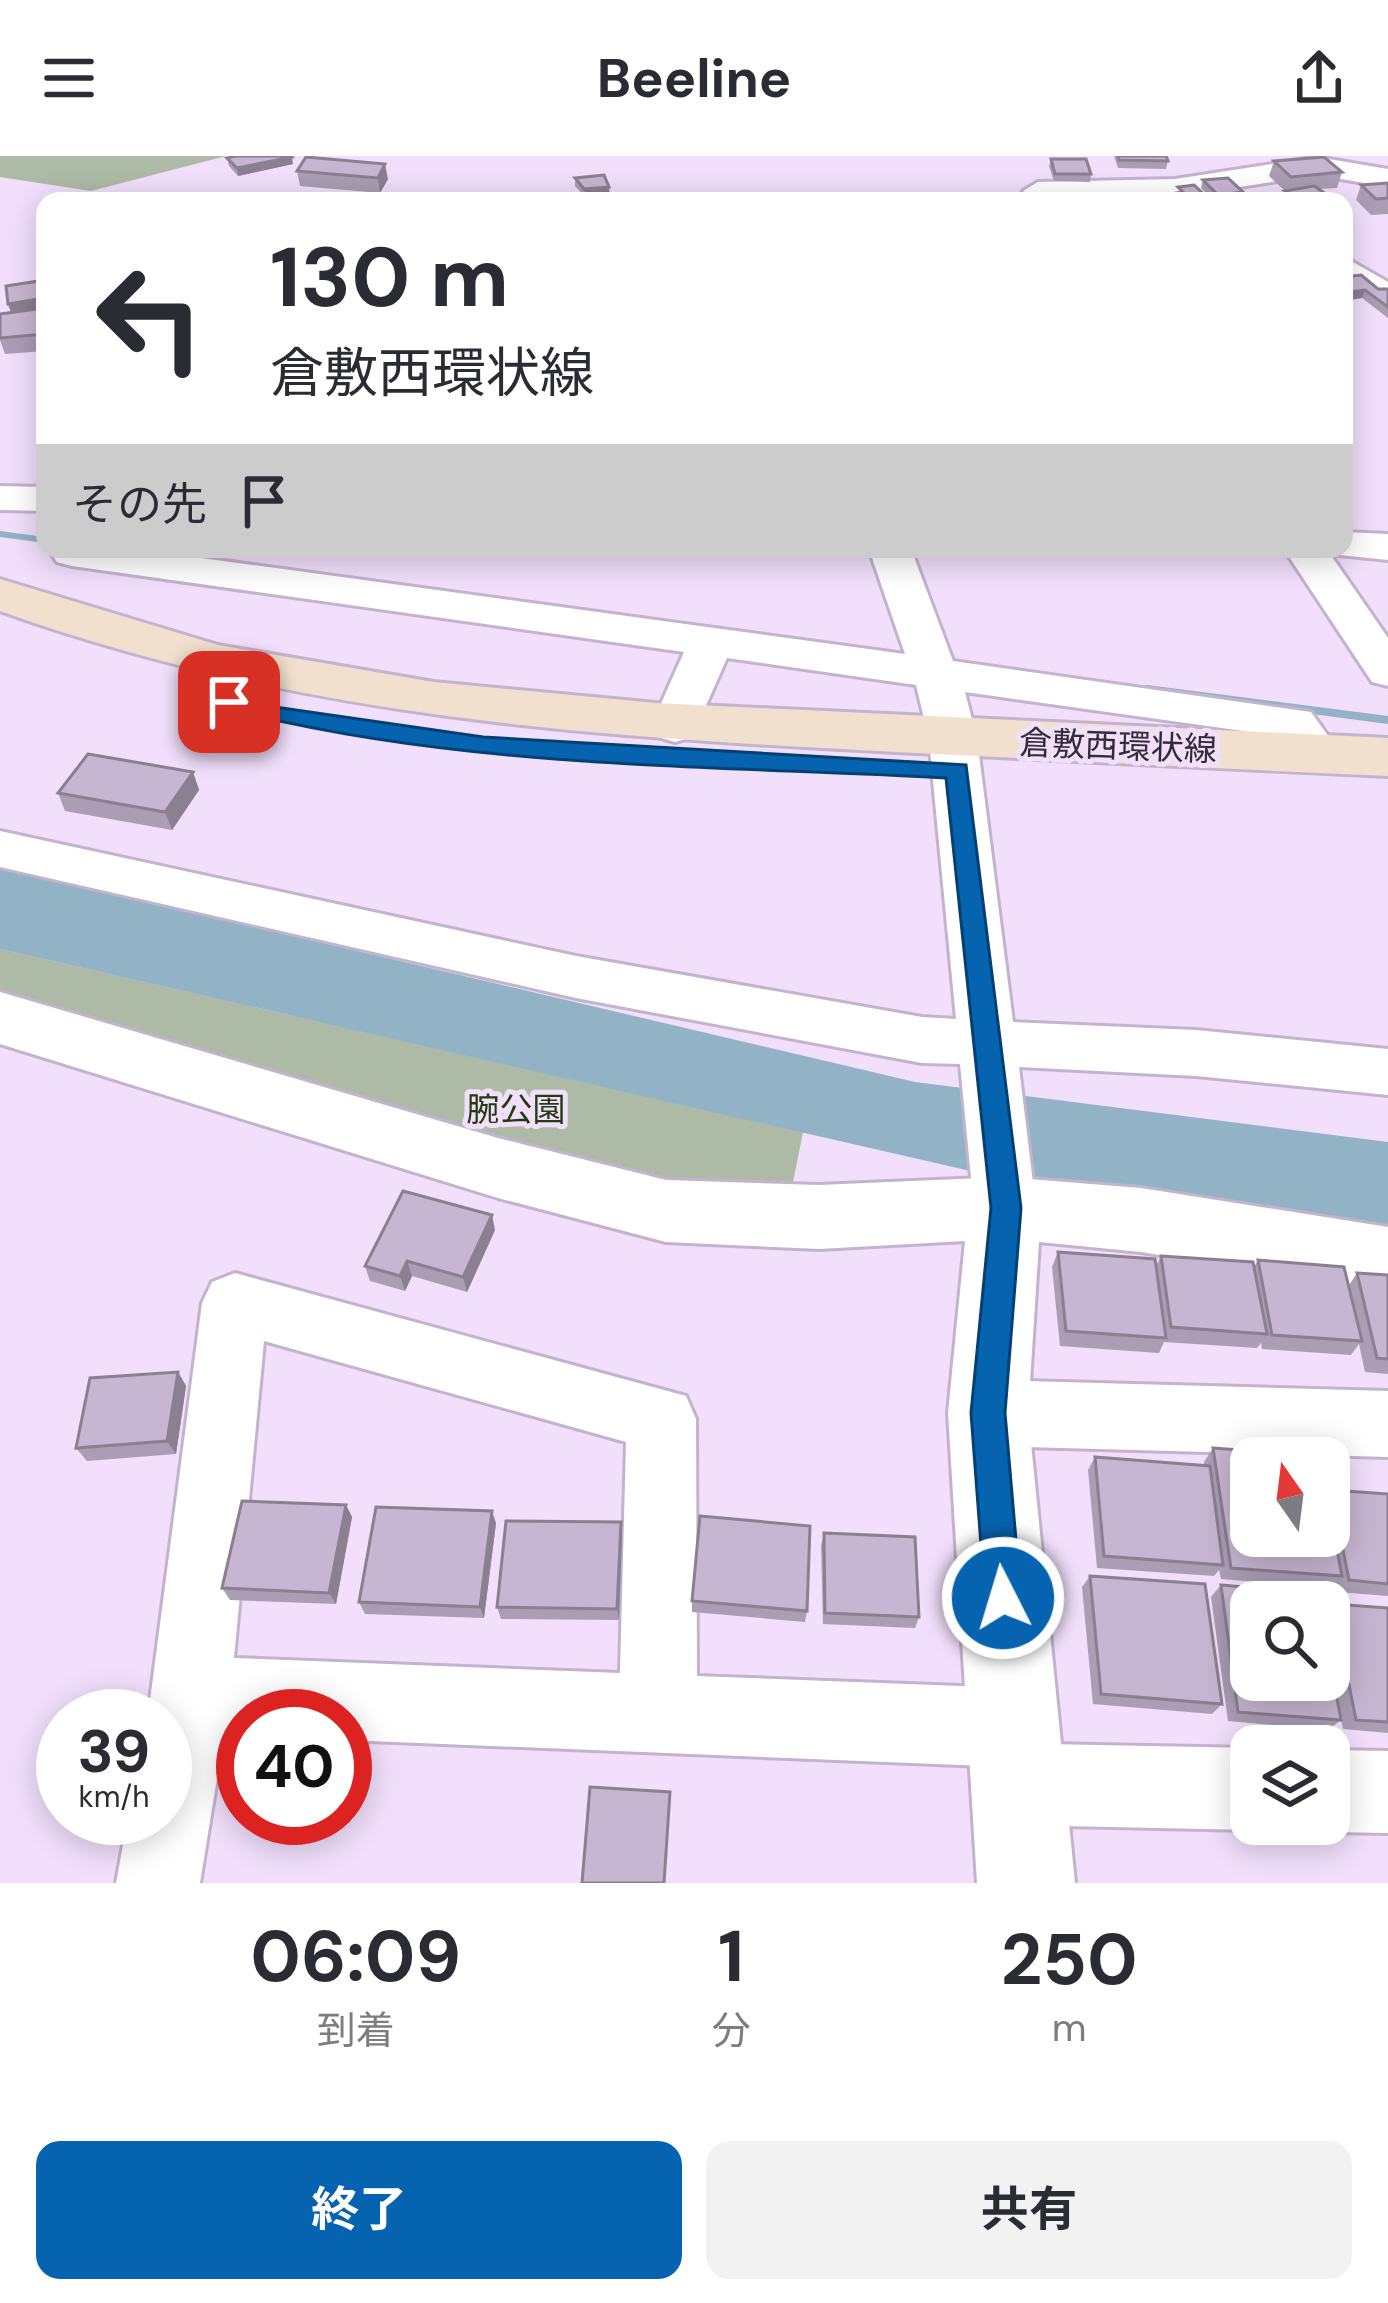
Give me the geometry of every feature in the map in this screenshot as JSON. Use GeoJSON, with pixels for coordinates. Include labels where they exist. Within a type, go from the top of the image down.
{"type":"FeatureCollection","features":[{"type":"Feature","properties":{"kind":"main road","name":"倉敷西環状線"},"geometry":{"type":"LineString","coordinates":[[0,594],[90,629],[294,679],[496,711],[1388,794]]}},
{"type":"Feature","properties":{"kind":"main road","name":"倉敷西環状線"},"geometry":{"type":"LineString","coordinates":[[0,639],[47,656],[275,714],[483,745],[955,755],[1388,757]]}},
{"type":"Feature","properties":{"kind":"street"},"geometry":{"type":"LineString","coordinates":[[1027,156],[1040,192]]}},
{"type":"Feature","properties":{"kind":"street"},"geometry":{"type":"LineString","coordinates":[[1108,192],[1175,188],[1317,166],[1388,178]]}},
{"type":"Feature","properties":{"kind":"street"},"geometry":{"type":"LineString","coordinates":[[1353,259],[1388,297]]}},
{"type":"Feature","properties":{"kind":"street"},"geometry":{"type":"LineString","coordinates":[[0,498],[36,499]]}},
{"type":"Feature","properties":{"kind":"street"},"geometry":{"type":"LineString","coordinates":[[1353,545],[1388,547]]}},
{"type":"Feature","properties":{"kind":"street"},"geometry":{"type":"LineString","coordinates":[[108,558],[1294,723],[1317,754]]}},
{"type":"Feature","properties":{"kind":"street"},"geometry":{"type":"LineString","coordinates":[[893,558],[935,675],[955,755],[1006,1208],[988,1413],[1026,1883]]}},
{"type":"Feature","properties":{"kind":"street"},"geometry":{"type":"LineString","coordinates":[[1310,558],[1388,672]]}},
{"type":"Feature","properties":{"kind":"street"},"geometry":{"type":"LineString","coordinates":[[675,726],[710,644]]}},
{"type":"Feature","properties":{"kind":"street"},"geometry":{"type":"LineString","coordinates":[[0,849],[576,977],[922,1040],[1196,1053],[1388,1072]]}},
{"type":"Feature","properties":{"kind":"street"},"geometry":{"type":"LineString","coordinates":[[0,1018],[475,1161],[666,1211],[819,1216],[1006,1208],[1141,1220],[1388,1260]]}},
{"type":"Feature","properties":{"kind":"street"},"geometry":{"type":"LineString","coordinates":[[192,1689],[235,1303],[662,1419],[658,1713]]}},
{"type":"Feature","properties":{"kind":"street"},"geometry":{"type":"LineString","coordinates":[[988,1413],[1388,1424]]}},
{"type":"Feature","properties":{"kind":"street"},"geometry":{"type":"LineString","coordinates":[[192,1694],[658,1713],[1230,1786]]}},
{"type":"Feature","properties":{"kind":"street"},"geometry":{"type":"LineString","coordinates":[[1350,1791],[1388,1792]]}},
{"type":"Feature","properties":{"kind":"street"},"geometry":{"type":"LineString","coordinates":[[158,1883],[165,1845]]}},
{"type":"Feature","properties":{"kind":"green space"},"geometry":{"type":"Polygon","coordinates":[[[0,156],[226,156],[91,191],[0,177],[0,156]]]}},
{"type":"Feature","properties":{"kind":"green space","name":"腕公園"},"geometry":{"type":"Polygon","coordinates":[[[0,949],[803,1132],[793,1182],[704,1191],[505,1149],[72,1020],[0,992],[0,949]]]}},
{"type":"Feature","properties":{"kind":"water"},"geometry":{"type":"Polygon","coordinates":[[[0,867],[915,1082],[1388,1142],[1388,1232],[975,1172],[0,949],[0,867]]]}},
{"type":"Feature","properties":{"kind":"building"},"geometry":{"type":"Polygon","coordinates":[[[1118,156],[1166,156],[1168,161],[1119,160],[1118,156]]]}},
{"type":"Feature","properties":{"kind":"building"},"geometry":{"type":"Polygon","coordinates":[[[292,157],[237,168],[227,158],[292,157]]]}},
{"type":"Feature","properties":{"kind":"building"},"geometry":{"type":"Polygon","coordinates":[[[306,157],[385,164],[378,178],[297,171],[306,157]]]}},
{"type":"Feature","properties":{"kind":"building"},"geometry":{"type":"Polygon","coordinates":[[[1324,157],[1342,172],[1291,177],[1274,161],[1324,157]]]}},
{"type":"Feature","properties":{"kind":"building"},"geometry":{"type":"Polygon","coordinates":[[[1051,159],[1086,159],[1091,174],[1055,174],[1051,159]]]}},
{"type":"Feature","properties":{"kind":"building"},"geometry":{"type":"Polygon","coordinates":[[[604,175],[609,187],[584,189],[575,178],[604,175]]]}},
{"type":"Feature","properties":{"kind":"building"},"geometry":{"type":"Polygon","coordinates":[[[1228,178],[1243,192],[1215,192],[1203,180],[1228,178]]]}},
{"type":"Feature","properties":{"kind":"building"},"geometry":{"type":"Polygon","coordinates":[[[1388,183],[1388,198],[1376,199],[1361,185],[1388,183]]]}},
{"type":"Feature","properties":{"kind":"building"},"geometry":{"type":"Polygon","coordinates":[[[1194,185],[1201,192],[1183,192],[1178,187],[1194,185]]]}},
{"type":"Feature","properties":{"kind":"building"},"geometry":{"type":"Polygon","coordinates":[[[1314,186],[1323,192],[1287,192],[1314,186]]]}},
{"type":"Feature","properties":{"kind":"building"},"geometry":{"type":"Polygon","coordinates":[[[1361,275],[1378,289],[1388,289],[1388,307],[1365,290],[1353,292],[1353,276],[1361,275]]]}},
{"type":"Feature","properties":{"kind":"building"},"geometry":{"type":"Polygon","coordinates":[[[36,281],[36,299],[8,304],[6,286],[36,281]]]}},
{"type":"Feature","properties":{"kind":"building"},"geometry":{"type":"Polygon","coordinates":[[[36,309],[36,335],[0,338],[0,314],[36,309]]]}},
{"type":"Feature","properties":{"kind":"building"},"geometry":{"type":"Polygon","coordinates":[[[88,754],[193,772],[165,812],[58,793],[88,754]]]}},
{"type":"Feature","properties":{"kind":"building"},"geometry":{"type":"Polygon","coordinates":[[[403,1191],[492,1215],[463,1277],[407,1261],[400,1276],[365,1266],[403,1191]]]}},
{"type":"Feature","properties":{"kind":"building"},"geometry":{"type":"Polygon","coordinates":[[[1058,1252],[1155,1259],[1166,1338],[1066,1331],[1058,1252]]]}},
{"type":"Feature","properties":{"kind":"building"},"geometry":{"type":"Polygon","coordinates":[[[1161,1256],[1253,1262],[1267,1334],[1171,1327],[1161,1256]]]}},
{"type":"Feature","properties":{"kind":"building"},"geometry":{"type":"Polygon","coordinates":[[[1258,1260],[1344,1267],[1362,1341],[1272,1335],[1258,1260]]]}},
{"type":"Feature","properties":{"kind":"building"},"geometry":{"type":"Polygon","coordinates":[[[1357,1273],[1388,1275],[1388,1359],[1377,1358],[1357,1273]]]}},
{"type":"Feature","properties":{"kind":"building"},"geometry":{"type":"Polygon","coordinates":[[[178,1372],[167,1441],[76,1448],[90,1378],[178,1372]]]}},
{"type":"Feature","properties":{"kind":"building"},"geometry":{"type":"Polygon","coordinates":[[[1213,1448],[1230,1449],[1230,1557],[1338,1557],[1342,1576],[1231,1568],[1213,1448]]]}},
{"type":"Feature","properties":{"kind":"building"},"geometry":{"type":"Polygon","coordinates":[[[1095,1457],[1210,1466],[1223,1565],[1104,1556],[1095,1457]]]}},
{"type":"Feature","properties":{"kind":"building"},"geometry":{"type":"Polygon","coordinates":[[[1350,1491],[1388,1494],[1388,1584],[1349,1580],[1344,1557],[1350,1557],[1350,1491]]]}},
{"type":"Feature","properties":{"kind":"building"},"geometry":{"type":"Polygon","coordinates":[[[242,1501],[346,1505],[329,1593],[222,1588],[242,1501]]]}},
{"type":"Feature","properties":{"kind":"building"},"geometry":{"type":"Polygon","coordinates":[[[376,1507],[492,1511],[480,1607],[359,1602],[376,1507]]]}},
{"type":"Feature","properties":{"kind":"building"},"geometry":{"type":"Polygon","coordinates":[[[700,1516],[810,1526],[807,1611],[692,1601],[700,1516]]]}},
{"type":"Feature","properties":{"kind":"building"},"geometry":{"type":"Polygon","coordinates":[[[506,1521],[621,1522],[617,1609],[497,1607],[506,1521]]]}},
{"type":"Feature","properties":{"kind":"building"},"geometry":{"type":"Polygon","coordinates":[[[824,1533],[915,1537],[919,1617],[825,1613],[824,1533]]]}},
{"type":"Feature","properties":{"kind":"building"},"geometry":{"type":"Polygon","coordinates":[[[1090,1576],[1205,1584],[1222,1704],[1101,1694],[1090,1576]]]}},
{"type":"Feature","properties":{"kind":"building"},"geometry":{"type":"Polygon","coordinates":[[[1221,1585],[1230,1586],[1230,1652],[1221,1585]]]}},
{"type":"Feature","properties":{"kind":"building"},"geometry":{"type":"Polygon","coordinates":[[[1350,1605],[1388,1608],[1388,1722],[1356,1720],[1350,1690],[1350,1605]]]}},
{"type":"Feature","properties":{"kind":"building"},"geometry":{"type":"Polygon","coordinates":[[[1237,1701],[1337,1701],[1341,1720],[1238,1712],[1237,1701]]]}},
{"type":"Feature","properties":{"kind":"building"},"geometry":{"type":"Polygon","coordinates":[[[590,1787],[670,1792],[664,1883],[582,1883],[590,1787]]]}},
{"type":"Feature","properties":{"kind":"waterway"},"geometry":{"type":"LineString","coordinates":[[0,534],[36,539]]}},
{"type":"Feature","properties":{"kind":"waterway"},"geometry":{"type":"LineString","coordinates":[[1147,689],[1388,720]]}},
{"type":"Feature","properties":{"kind":"route"},"geometry":{"type":"LineString","coordinates":[[229,702],[275,714],[483,745],[957,771],[1006,1208],[988,1413],[1003,1598]]}}]}
